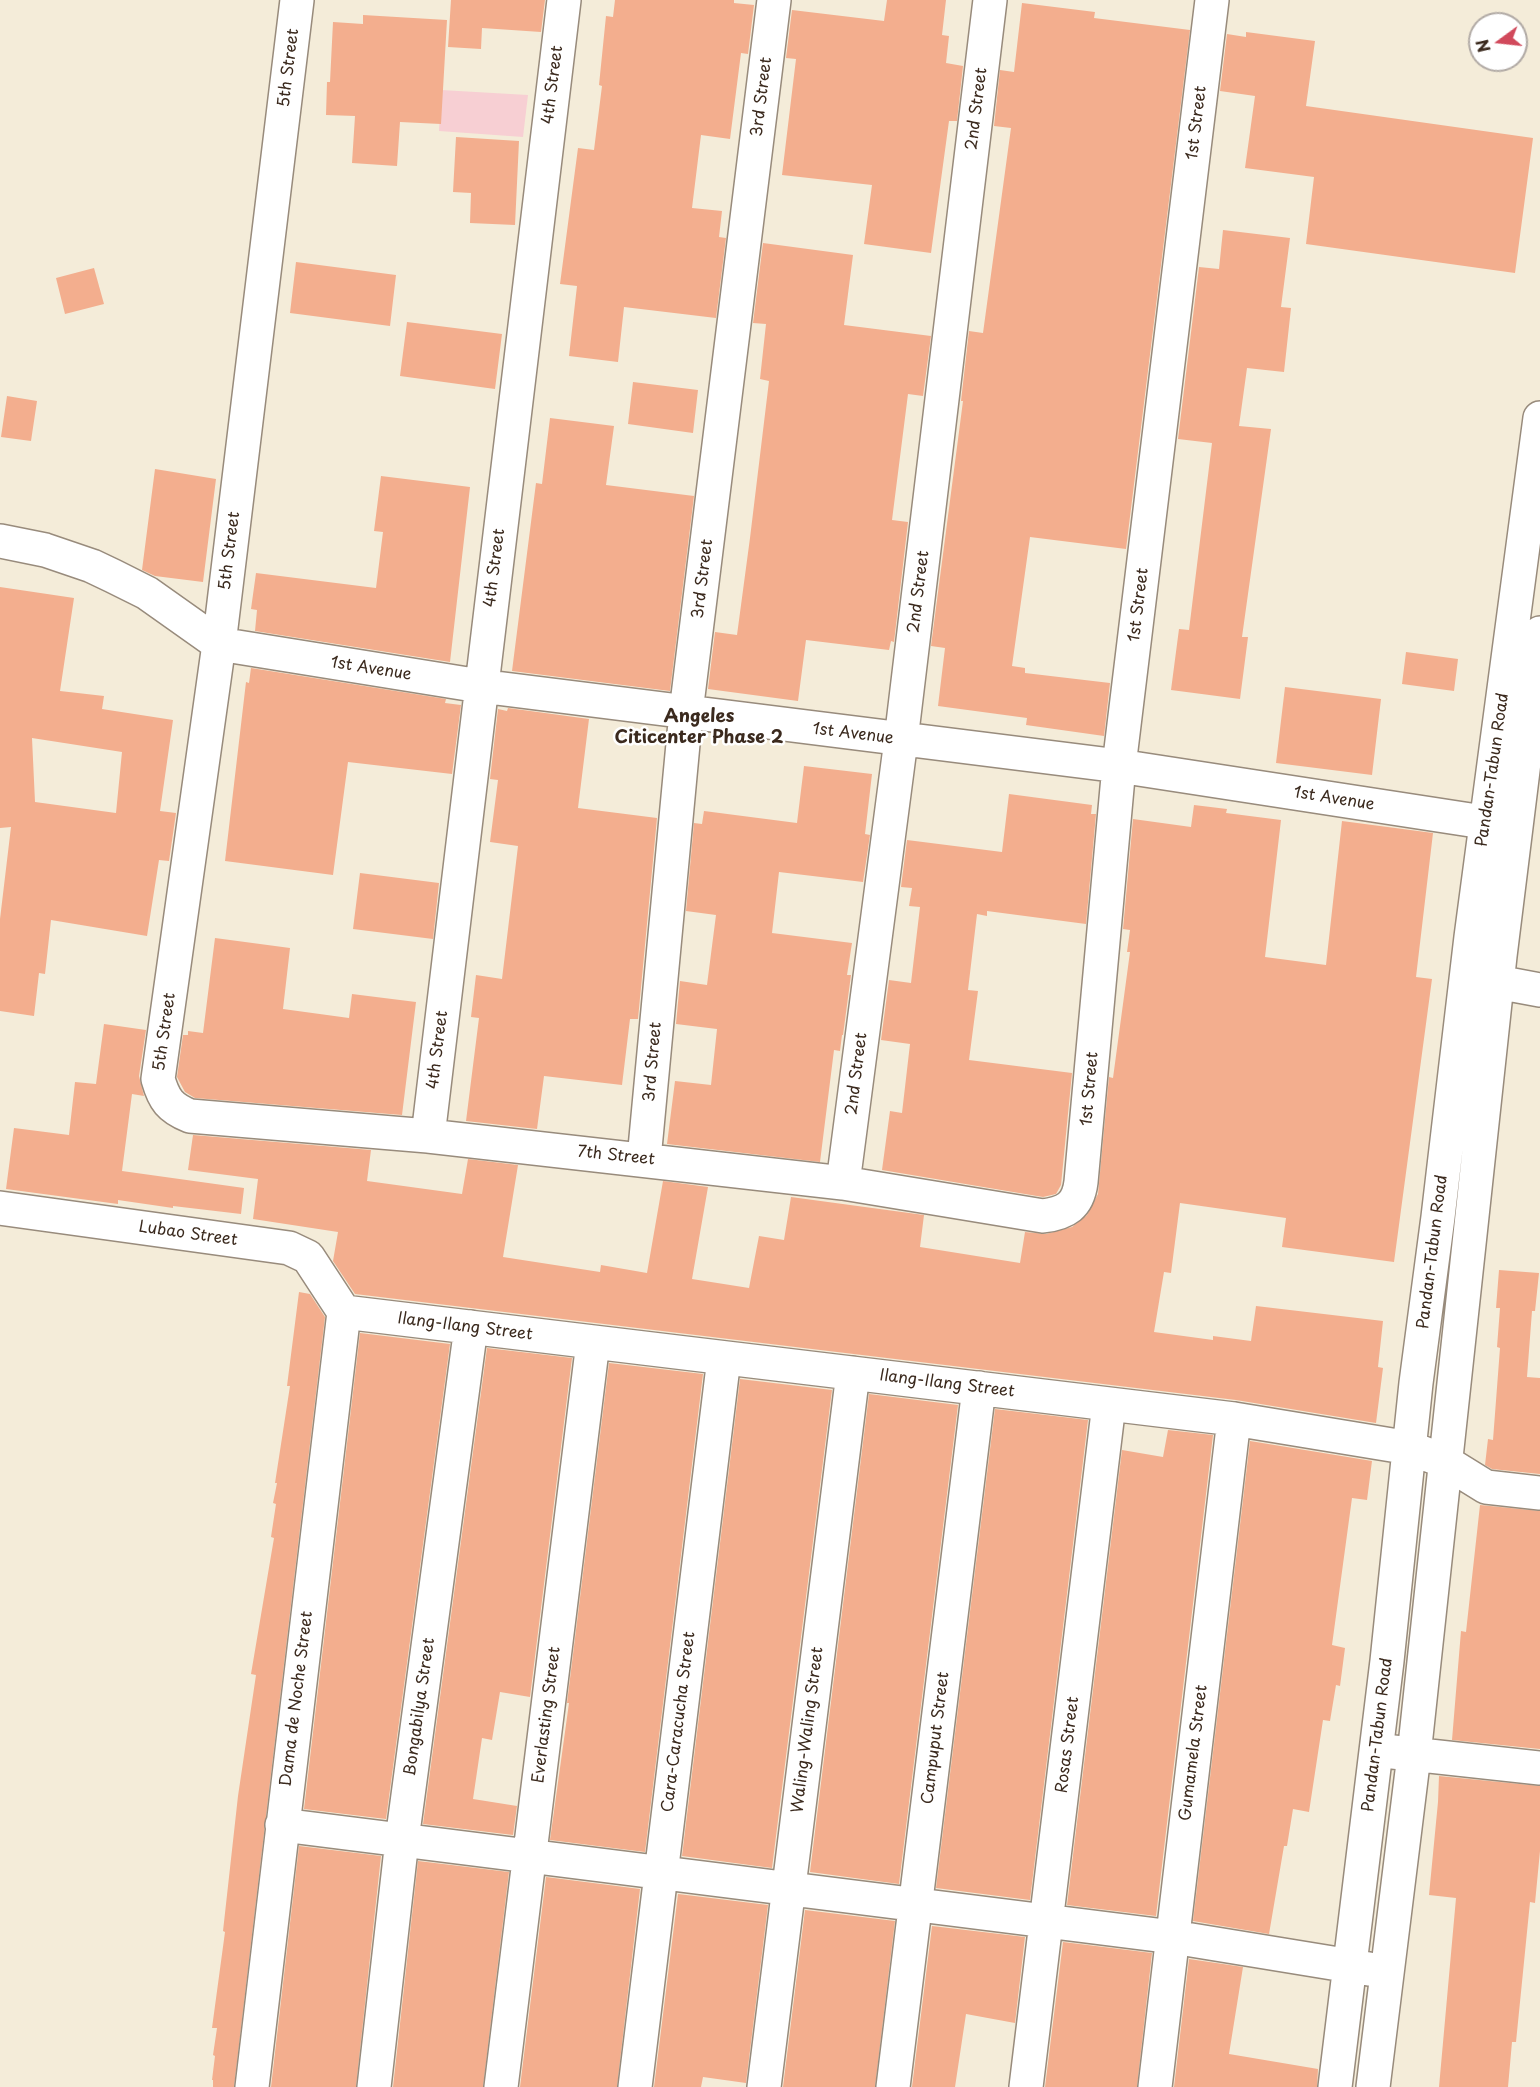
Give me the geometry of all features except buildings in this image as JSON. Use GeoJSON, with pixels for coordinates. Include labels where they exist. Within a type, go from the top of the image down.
{"type":"FeatureCollection","features":[{"type":"Feature","properties":{"kind":"street","name":"5th Street"},"geometry":{"type":"LineString","coordinates":[[166,1099],[159,1079],[219,644],[297,0]]}},
{"type":"Feature","properties":{"kind":"street","name":"4th Street"},"geometry":{"type":"LineString","coordinates":[[428,1136],[480,686],[564,0]]}},
{"type":"Feature","properties":{"kind":"street","name":"3rd Street"},"geometry":{"type":"LineString","coordinates":[[644,1159],[686,712],[774,0]]}},
{"type":"Feature","properties":{"kind":"street","name":"2nd Street"},"geometry":{"type":"LineString","coordinates":[[843,1183],[901,740],[990,0]]}},
{"type":"Feature","properties":{"kind":"street","name":"1st Street"},"geometry":{"type":"LineString","coordinates":[[1068,1208],[1079,1197],[1081,1182],[1119,766],[1212,0]]}},
{"type":"Feature","properties":{"kind":"street","name":"Pandan-Tabun Road"},"geometry":{"type":"LineString","coordinates":[[1373,2087],[1414,1755],[1497,982],[1501,824],[1540,418]]}},
{"type":"Feature","properties":{"kind":"street","name":"1st Avenue"},"geometry":{"type":"LineString","coordinates":[[0,541],[45,549],[92,566],[147,593],[219,644],[480,686],[1119,766],[1501,824]]}},
{"type":"Feature","properties":{"kind":"street","name":"Pandan-Tabun Road"},"geometry":{"type":"LineString","coordinates":[[1335,2087],[1471,937],[1501,824],[1540,633]]}},
{"type":"Feature","properties":{"kind":"street"},"geometry":{"type":"LineString","coordinates":[[1497,982],[1540,990]]}},
{"type":"Feature","properties":{"kind":"street","name":"7th Street"},"geometry":{"type":"LineString","coordinates":[[166,1099],[175,1110],[190,1116],[428,1136],[644,1159],[843,1183],[1043,1216],[1057,1214],[1068,1208]]}},
{"type":"Feature","properties":{"kind":"street","name":"Lubao Street"},"geometry":{"type":"LineString","coordinates":[[0,1208],[289,1248],[308,1257],[344,1312]]}},
{"type":"Feature","properties":{"kind":"street","name":"Ilang-Ilang Street"},"geometry":{"type":"LineString","coordinates":[[344,1312],[1234,1419],[1410,1448],[1444,1461],[1486,1487],[1540,1493]]}},
{"type":"Feature","properties":{"kind":"street","name":"Dama de Noche Street"},"geometry":{"type":"LineString","coordinates":[[252,2087],[344,1312]]}},
{"type":"Feature","properties":{"kind":"street","name":"Bongabilya Street"},"geometry":{"type":"LineString","coordinates":[[374,2087],[402,1840],[471,1328]]}},
{"type":"Feature","properties":{"kind":"street","name":"Everlasting Street"},"geometry":{"type":"LineString","coordinates":[[501,2087],[593,1342]]}},
{"type":"Feature","properties":{"kind":"street","name":"Cara-Caracucha Street"},"geometry":{"type":"LineString","coordinates":[[635,2087],[724,1358]]}},
{"type":"Feature","properties":{"kind":"street","name":"Waling-Waling Street"},"geometry":{"type":"LineString","coordinates":[[764,2087],[853,1373]]}},
{"type":"Feature","properties":{"kind":"street","name":"Campuput Street"},"geometry":{"type":"LineString","coordinates":[[893,2087],[979,1388]]}},
{"type":"Feature","properties":{"kind":"street","name":"Rosas Street"},"geometry":{"type":"LineString","coordinates":[[1026,2087],[1109,1404]]}},
{"type":"Feature","properties":{"kind":"street","name":"Gumamela Street"},"geometry":{"type":"LineString","coordinates":[[1155,2087],[1234,1419]]}},
{"type":"Feature","properties":{"kind":"street"},"geometry":{"type":"LineString","coordinates":[[1376,1750],[1540,1768]]}},
{"type":"Feature","properties":{"kind":"street"},"geometry":{"type":"LineString","coordinates":[[282,1825],[1173,1937],[1386,1972]]}},
{"type":"Feature","properties":{"kind":"shaded area"},"geometry":{"type":"Polygon","coordinates":[[[441,90],[528,95],[523,137],[439,131],[441,90]]]}},
{"type":"Feature","properties":{"kind":"district","name":"Angeles Citicenter Phase 2"},"geometry":{"type":"Point","coordinates":[699,727]}}]}
